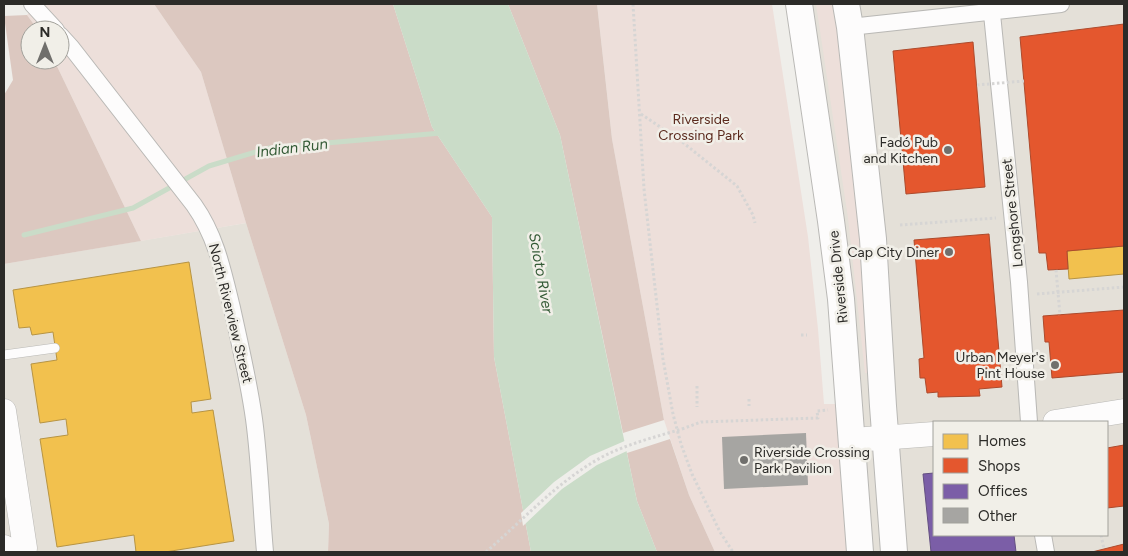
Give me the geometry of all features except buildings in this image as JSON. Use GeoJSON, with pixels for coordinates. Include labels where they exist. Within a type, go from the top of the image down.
{"type":"FeatureCollection","features":[{"type":"Feature","properties":{"kind":"main road","name":"Riverside Drive"},"geometry":{"type":"LineString","coordinates":[[799,4],[841,299],[860,552]]}},
{"type":"Feature","properties":{"kind":"main road"},"geometry":{"type":"LineString","coordinates":[[848,15],[873,239],[894,552]]}},
{"type":"Feature","properties":{"kind":"street"},"geometry":{"type":"LineString","coordinates":[[32,4],[47,20]]}},
{"type":"Feature","properties":{"kind":"street"},"geometry":{"type":"LineString","coordinates":[[848,15],[1061,4]]}},
{"type":"Feature","properties":{"kind":"street","name":"Longshore Street"},"geometry":{"type":"LineString","coordinates":[[991,7],[1018,273],[1029,421]]}},
{"type":"Feature","properties":{"kind":"street","name":"North Riverview Street"},"geometry":{"type":"LineString","coordinates":[[70,46],[194,205],[212,235],[220,259],[243,356],[254,420],[265,552]]}},
{"type":"Feature","properties":{"kind":"street"},"geometry":{"type":"LineString","coordinates":[[4,411],[25,548],[24,552]]}},
{"type":"Feature","properties":{"kind":"street"},"geometry":{"type":"LineString","coordinates":[[1061,421],[1124,411]]}},
{"type":"Feature","properties":{"kind":"street"},"geometry":{"type":"LineString","coordinates":[[853,440],[933,434]]}},
{"type":"Feature","properties":{"kind":"street"},"geometry":{"type":"LineString","coordinates":[[1043,536],[1046,552]]}},
{"type":"Feature","properties":{"kind":"street"},"geometry":{"type":"LineString","coordinates":[[4,547],[5,552]]}},
{"type":"Feature","properties":{"kind":"lane"},"geometry":{"type":"LineString","coordinates":[[4,355],[55,348]]}},
{"type":"Feature","properties":{"kind":"path"},"geometry":{"type":"LineString","coordinates":[[633,4],[648,219],[663,358],[673,414],[692,474],[720,532],[733,552]]}},
{"type":"Feature","properties":{"kind":"path"},"geometry":{"type":"LineString","coordinates":[[977,85],[1024,81]]}},
{"type":"Feature","properties":{"kind":"path"},"geometry":{"type":"LineString","coordinates":[[640,113],[682,141],[737,186],[753,215],[755,223]]}},
{"type":"Feature","properties":{"kind":"path"},"geometry":{"type":"LineString","coordinates":[[900,226],[996,218]]}},
{"type":"Feature","properties":{"kind":"path"},"geometry":{"type":"LineString","coordinates":[[1056,270],[1060,315]]}},
{"type":"Feature","properties":{"kind":"path"},"geometry":{"type":"LineString","coordinates":[[1037,294],[1124,287]]}},
{"type":"Feature","properties":{"kind":"path"},"geometry":{"type":"LineString","coordinates":[[800,335],[807,335]]}},
{"type":"Feature","properties":{"kind":"path"},"geometry":{"type":"LineString","coordinates":[[697,386],[697,407]]}},
{"type":"Feature","properties":{"kind":"path"},"geometry":{"type":"LineString","coordinates":[[749,399],[749,406]]}},
{"type":"Feature","properties":{"kind":"path"},"geometry":{"type":"LineString","coordinates":[[486,552],[559,485],[604,456],[635,443],[701,422],[818,418],[817,411],[829,410]]}},
{"type":"Feature","properties":{"kind":"path"},"geometry":{"type":"LineString","coordinates":[[1101,536],[1104,549]]}},
{"type":"Feature","properties":{"kind":"shaded area"},"geometry":{"type":"Polygon","coordinates":[[[154,4],[393,4],[432,127],[492,217],[494,357],[531,552],[328,552],[329,524],[306,415],[201,72],[154,4]]]}},
{"type":"Feature","properties":{"kind":"shaded area"},"geometry":{"type":"Polygon","coordinates":[[[508,4],[597,4],[612,139],[664,420],[623,433],[560,135],[508,4]]]}},
{"type":"Feature","properties":{"kind":"shaded area"},"geometry":{"type":"Polygon","coordinates":[[[789,4],[1124,4],[1124,552],[851,552],[825,255],[789,4]]]}},
{"type":"Feature","properties":{"kind":"shaded area"},"geometry":{"type":"Polygon","coordinates":[[[27,15],[31,20],[20,20],[20,70],[59,70],[141,241],[4,264],[4,95],[13,80],[4,16],[27,15]]]}},
{"type":"Feature","properties":{"kind":"shaded area"},"geometry":{"type":"Polygon","coordinates":[[[246,223],[306,415],[329,524],[328,552],[4,552],[4,264],[246,223]]]}},
{"type":"Feature","properties":{"kind":"shaded area"},"geometry":{"type":"Polygon","coordinates":[[[670,439],[689,495],[715,552],[657,552],[637,501],[627,453],[670,439]]]}},
{"type":"Feature","properties":{"kind":"green space"},"geometry":{"type":"Polygon","coordinates":[[[37,4],[154,4],[201,72],[246,223],[141,241],[59,70],[70,70],[70,20],[31,20],[27,15],[37,4]]]}},
{"type":"Feature","properties":{"kind":"green space","name":"Riverside Crossing Park"},"geometry":{"type":"Polygon","coordinates":[[[597,4],[772,4],[808,237],[824,404],[839,404],[850,552],[715,552],[689,495],[664,420],[612,139],[597,4]]]}},
{"type":"Feature","properties":{"kind":"green space"},"geometry":{"type":"Polygon","coordinates":[[[816,4],[838,4],[846,57],[871,373],[865,373],[848,218],[816,4]]]}},
{"type":"Feature","properties":{"kind":"water","name":"Scioto River"},"geometry":{"type":"Polygon","coordinates":[[[393,4],[508,4],[560,135],[637,501],[657,552],[531,552],[494,357],[492,217],[432,127],[393,4]]]}},
{"type":"Feature","properties":{"kind":"pier"},"geometry":{"type":"Polygon","coordinates":[[[627,440],[629,450],[597,465],[562,489],[523,526],[521,513],[554,482],[590,456],[627,440]]]}},
{"type":"Feature","properties":{"kind":"waterway","name":"Indian Run"},"geometry":{"type":"LineString","coordinates":[[24,235],[133,208],[209,166],[269,148],[441,133]]}},
{"type":"Feature","properties":{"kind":"place","name":"Fadó Pub and Kitchen"},"geometry":{"type":"Point","coordinates":[948,150]}},
{"type":"Feature","properties":{"kind":"place","name":"Cap City Diner"},"geometry":{"type":"Point","coordinates":[949,252]}},
{"type":"Feature","properties":{"kind":"place","name":"Urban Meyer's Pint House"},"geometry":{"type":"Point","coordinates":[1055,365]}},
{"type":"Feature","properties":{"kind":"place","name":"Riverside Crossing Park Pavilion"},"geometry":{"type":"Point","coordinates":[744,460]}}]}
